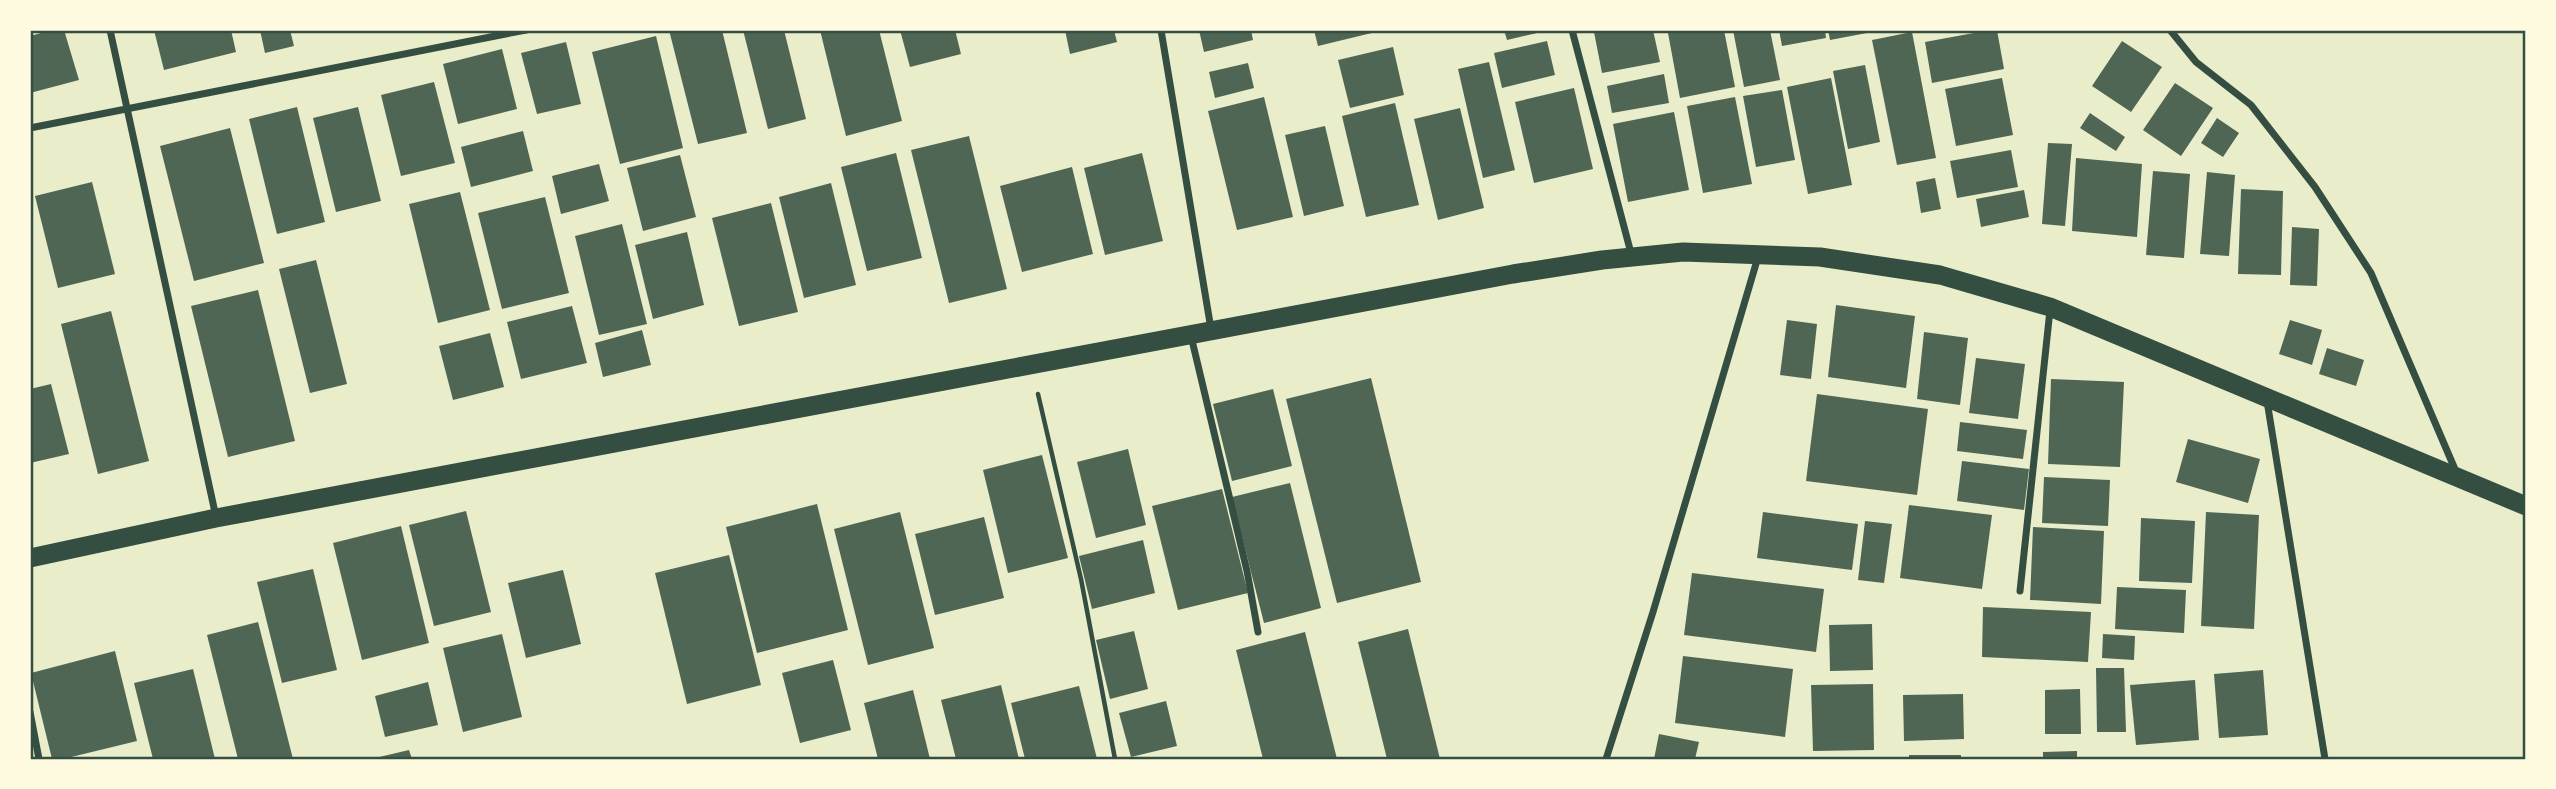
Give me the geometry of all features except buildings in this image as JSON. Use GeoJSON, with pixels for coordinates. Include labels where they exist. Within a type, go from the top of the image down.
{"type":"FeatureCollection","features":[{"type":"Feature","properties":{"kind":"highway"},"geometry":{"type":"LineString","coordinates":[[30,558],[216,518],[1513,274],[1683,251],[1820,257],[1940,275],[2050,307],[2526,506]]}},
{"type":"Feature","properties":{"kind":"street"},"geometry":{"type":"LineString","coordinates":[[110,30],[216,518]]}},
{"type":"Feature","properties":{"kind":"street"},"geometry":{"type":"LineString","coordinates":[[30,128],[482,34],[526,30]]}},
{"type":"Feature","properties":{"kind":"street"},"geometry":{"type":"LineString","coordinates":[[1161,30],[1212,331]]}},
{"type":"Feature","properties":{"kind":"street"},"geometry":{"type":"LineString","coordinates":[[1572,30],[1632,257]]}},
{"type":"Feature","properties":{"kind":"street"},"geometry":{"type":"LineString","coordinates":[[2169,30],[2196,62],[2250,105],[2315,187],[2371,273],[2459,478]]}},
{"type":"Feature","properties":{"kind":"street"},"geometry":{"type":"LineString","coordinates":[[1606,759],[1653,612],[1759,253]]}},
{"type":"Feature","properties":{"kind":"street"},"geometry":{"type":"LineString","coordinates":[[2020,591],[2050,307]]}},
{"type":"Feature","properties":{"kind":"street"},"geometry":{"type":"LineString","coordinates":[[1191,334],[1247,571],[1258,632]]}},
{"type":"Feature","properties":{"kind":"street"},"geometry":{"type":"LineString","coordinates":[[2267,398],[2325,759]]}},
{"type":"Feature","properties":{"kind":"street"},"geometry":{"type":"LineString","coordinates":[[30,712],[39,759]]}},
{"type":"Feature","properties":{"kind":"path"},"geometry":{"type":"LineString","coordinates":[[1031,365],[1081,579],[1115,759]]}}]}
